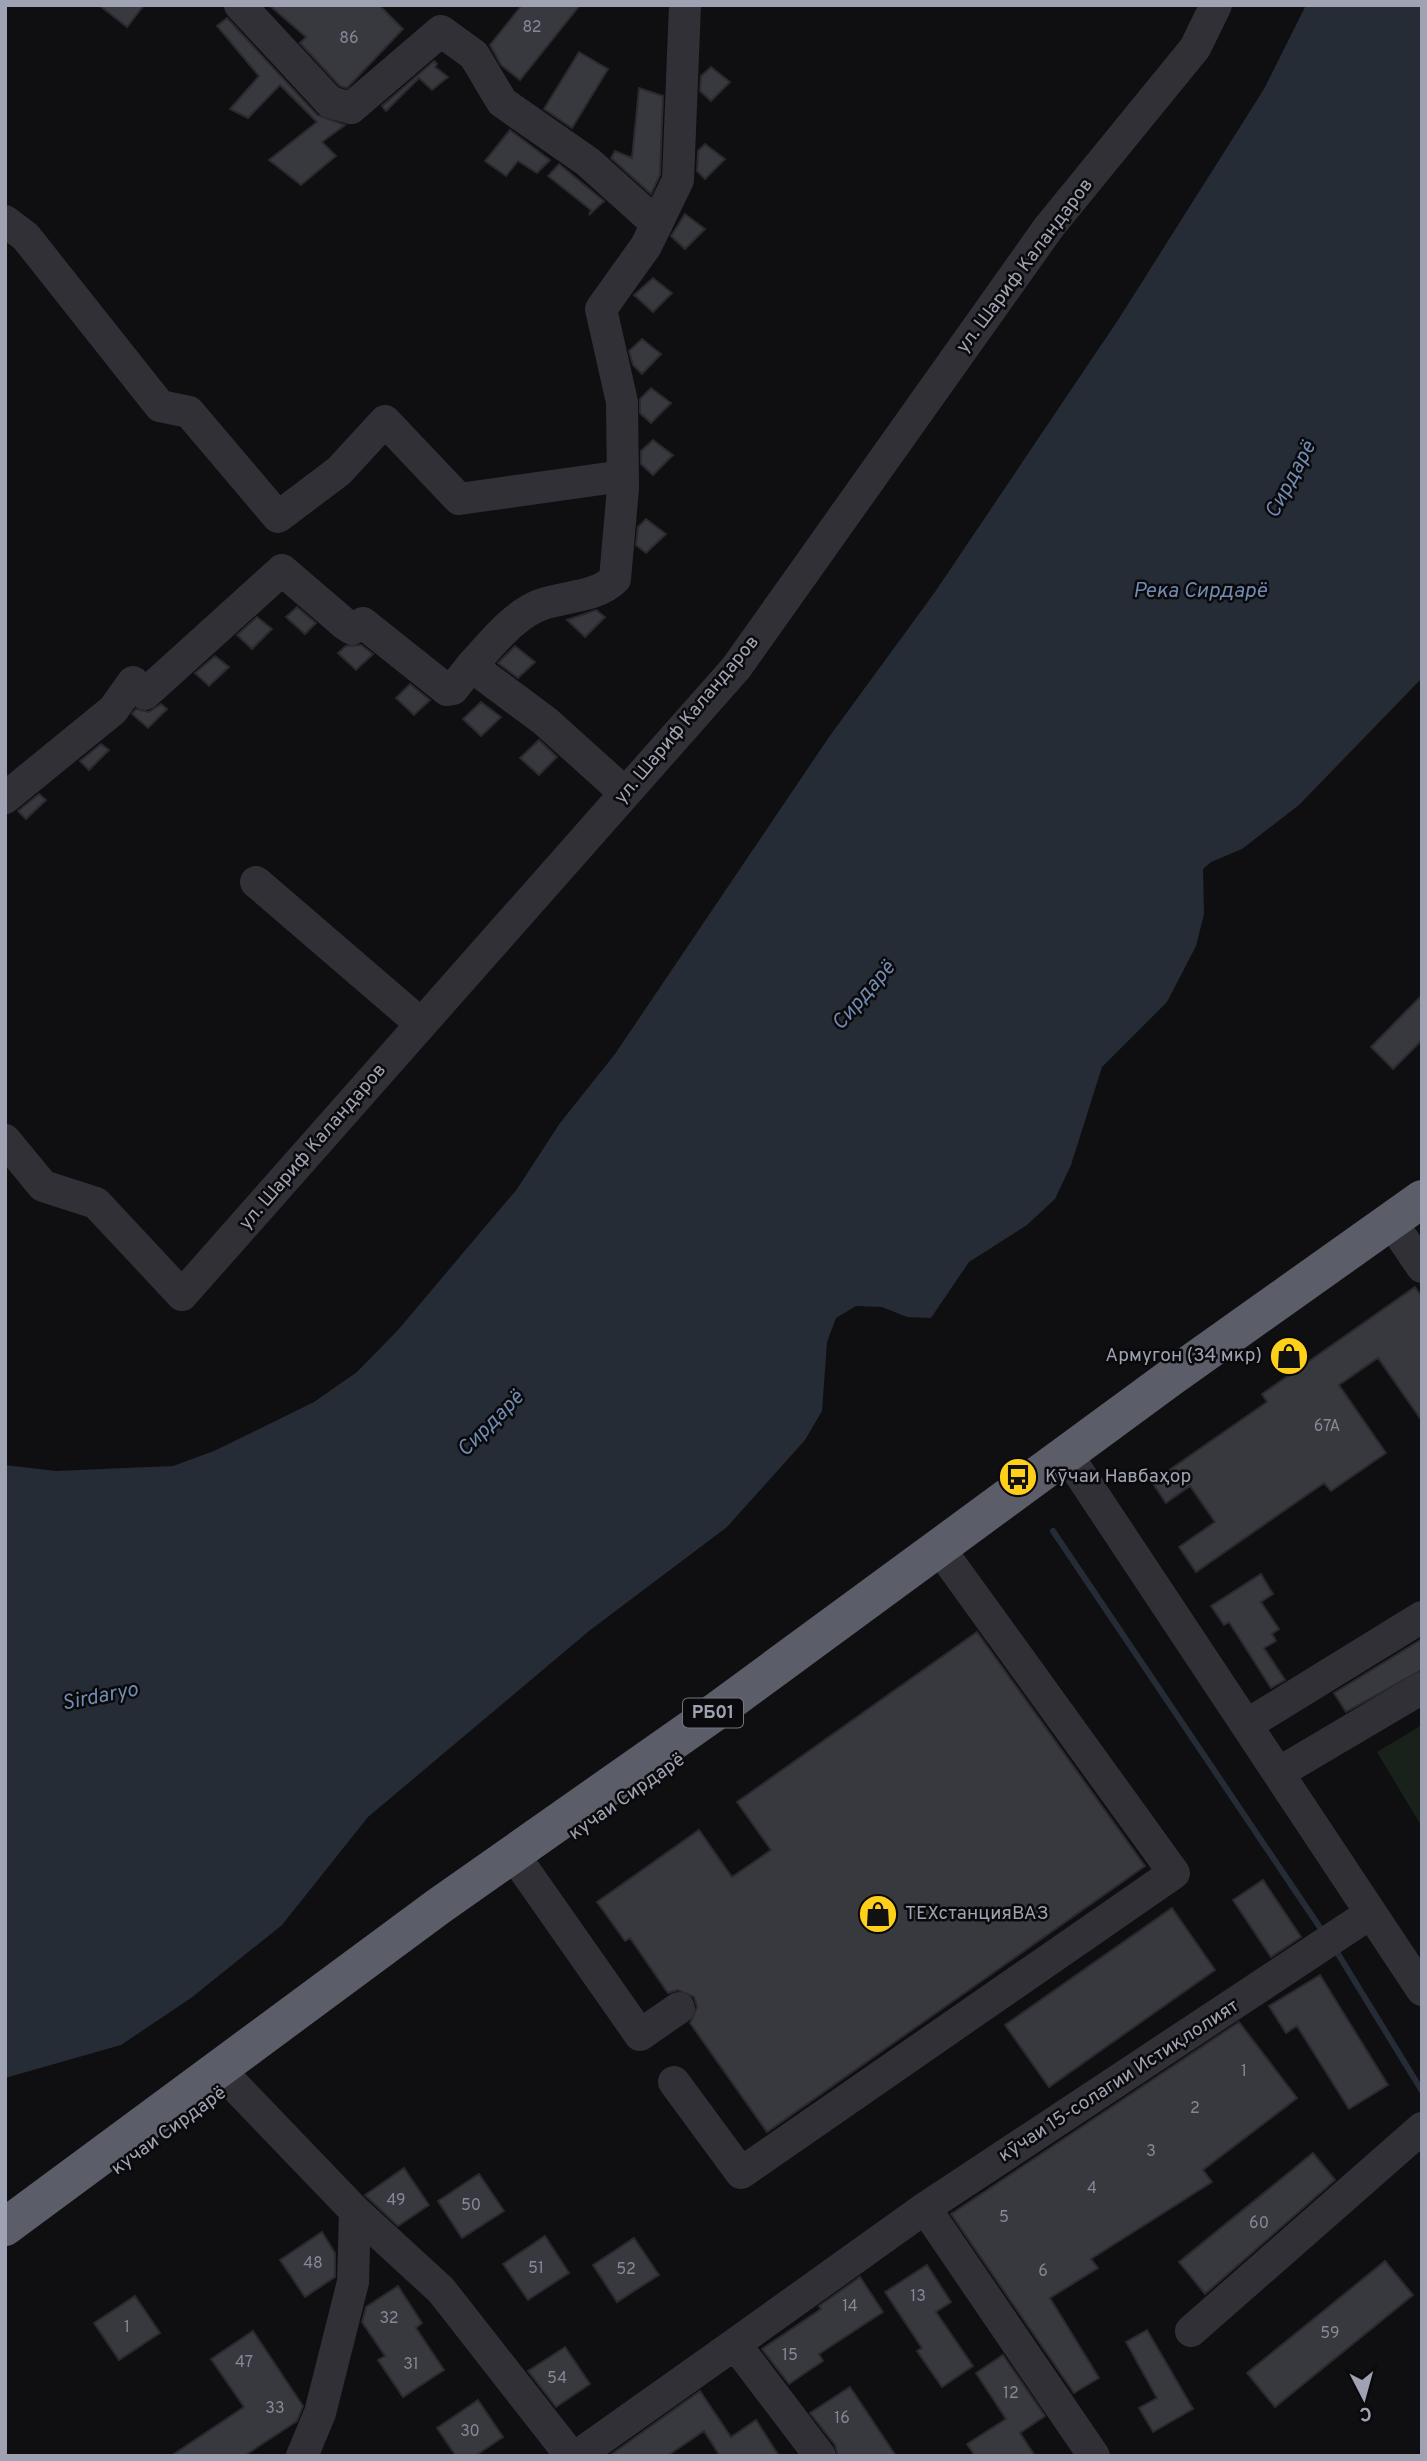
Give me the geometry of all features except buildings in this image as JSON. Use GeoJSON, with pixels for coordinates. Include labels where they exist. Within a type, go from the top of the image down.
{"type":"FeatureCollection","features":[{"type":"Feature","properties":{"kind":"highway","name":"РБ01"},"geometry":{"type":"LineString","coordinates":[[5,2227],[226,2077],[718,1710],[1074,1462],[1422,1199]]}},
{"type":"Feature","properties":{"kind":"highway","name":"кучаи Сирдарё"},"geometry":{"type":"LineString","coordinates":[[518,1861],[716,1735],[950,1563],[1074,1462],[1416,1244]]}},
{"type":"Feature","properties":{"kind":"highway","name":"кучаи Сирдарё"},"geometry":{"type":"LineString","coordinates":[[5,2250],[226,2077]]}},
{"type":"Feature","properties":{"kind":"street"},"geometry":{"type":"LineString","coordinates":[[240,5],[330,102],[351,108],[441,31],[474,55],[502,102],[588,162],[657,224]]}},
{"type":"Feature","properties":{"kind":"street"},"geometry":{"type":"LineString","coordinates":[[5,798],[113,710],[133,682],[145,694],[282,570],[346,625],[352,629],[363,623],[447,690],[453,689],[519,616],[540,605],[606,589],[615,579],[623,476],[622,401],[601,309],[646,246],[678,180],[685,5]]}},
{"type":"Feature","properties":{"kind":"street","name":"ул. Шариф Каландаров"},"geometry":{"type":"LineString","coordinates":[[5,1140],[43,1186],[96,1203],[183,1296],[736,668],[1049,227],[1195,48],[1216,5]]}},
{"type":"Feature","properties":{"kind":"street"},"geometry":{"type":"LineString","coordinates":[[5,220],[26,237],[160,406],[189,412],[278,517],[340,471],[385,421],[459,499],[623,476]]}},
{"type":"Feature","properties":{"kind":"street"},"geometry":{"type":"LineString","coordinates":[[471,666],[545,721],[625,793]]}},
{"type":"Feature","properties":{"kind":"street"},"geometry":{"type":"LineString","coordinates":[[256,882],[421,1024]]}},
{"type":"Feature","properties":{"kind":"street"},"geometry":{"type":"LineString","coordinates":[[1074,1462],[1422,1990]]}},
{"type":"Feature","properties":{"kind":"street"},"geometry":{"type":"LineString","coordinates":[[674,2082],[741,2173],[1174,1873],[950,1563]]}},
{"type":"Feature","properties":{"kind":"street"},"geometry":{"type":"LineString","coordinates":[[1248,1724],[1422,1617]]}},
{"type":"Feature","properties":{"kind":"street"},"geometry":{"type":"LineString","coordinates":[[1280,1772],[1422,1688]]}},
{"type":"Feature","properties":{"kind":"street"},"geometry":{"type":"LineString","coordinates":[[518,1861],[640,2035],[679,2008]]}},
{"type":"Feature","properties":{"kind":"street","name":"кӯчаи 15-солагии Истиқлолият"},"geometry":{"type":"LineString","coordinates":[[577,2456],[926,2208],[1371,1913]]}},
{"type":"Feature","properties":{"kind":"street"},"geometry":{"type":"LineString","coordinates":[[226,2077],[355,2211],[441,2290],[571,2456]]}},
{"type":"Feature","properties":{"kind":"street"},"geometry":{"type":"LineString","coordinates":[[1191,2331],[1418,2139]]}},
{"type":"Feature","properties":{"kind":"street"},"geometry":{"type":"LineString","coordinates":[[926,2208],[1094,2456]]}},
{"type":"Feature","properties":{"kind":"street"},"geometry":{"type":"LineString","coordinates":[[302,2456],[320,2413],[354,2282],[355,2211]]}},
{"type":"Feature","properties":{"kind":"street"},"geometry":{"type":"LineString","coordinates":[[735,2344],[820,2456]]}},
{"type":"Feature","properties":{"kind":"shaded area"},"geometry":{"type":"Polygon","coordinates":[[[1422,1725],[1422,1827],[1377,1752],[1422,1725]]]}},
{"type":"Feature","properties":{"kind":"water","name":"Река Сирдарё"},"geometry":{"type":"Polygon","coordinates":[[[1306,5],[1422,5],[1422,678],[1299,805],[1242,849],[1211,862],[1203,869],[1204,914],[1196,946],[1167,1002],[1102,1067],[1071,1165],[1055,1199],[1027,1225],[969,1262],[931,1318],[907,1317],[882,1307],[856,1306],[836,1318],[827,1342],[822,1411],[805,1440],[727,1527],[589,1631],[368,1817],[282,1925],[191,1998],[121,2045],[5,2078],[5,1465],[56,1471],[173,1466],[214,1451],[314,1402],[357,1372],[398,1330],[517,1189],[560,1123],[615,1054],[829,737],[935,592],[1118,320],[1264,89],[1306,5]]]}},
{"type":"Feature","properties":{"kind":"waterway"},"geometry":{"type":"LineString","coordinates":[[1053,1531],[1325,1935]]}},
{"type":"Feature","properties":{"kind":"waterway"},"geometry":{"type":"LineString","coordinates":[[1335,1949],[1422,2091]]}},
{"type":"Feature","properties":{"kind":"place","name":"Армугон (34 мкр)"},"geometry":{"type":"Point","coordinates":[1289,1356]}},
{"type":"Feature","properties":{"kind":"place","name":"Кӯчаи Навбаҳор"},"geometry":{"type":"Point","coordinates":[1018,1477]}},
{"type":"Feature","properties":{"kind":"place","name":"ТЕХстанцияВАЗ"},"geometry":{"type":"Point","coordinates":[878,1914]}},
{"type":"Feature","properties":{"kind":"water label","name":"Сирдарё"},"geometry":{"type":"Point","coordinates":[1291,480]}},
{"type":"Feature","properties":{"kind":"water label","name":"Сирдарё"},"geometry":{"type":"Point","coordinates":[864,996]}},
{"type":"Feature","properties":{"kind":"water label","name":"Сирдарё"},"geometry":{"type":"Point","coordinates":[491,1424]}},
{"type":"Feature","properties":{"kind":"water label","name":"Sirdaryo"},"geometry":{"type":"Point","coordinates":[100,1697]}}]}
